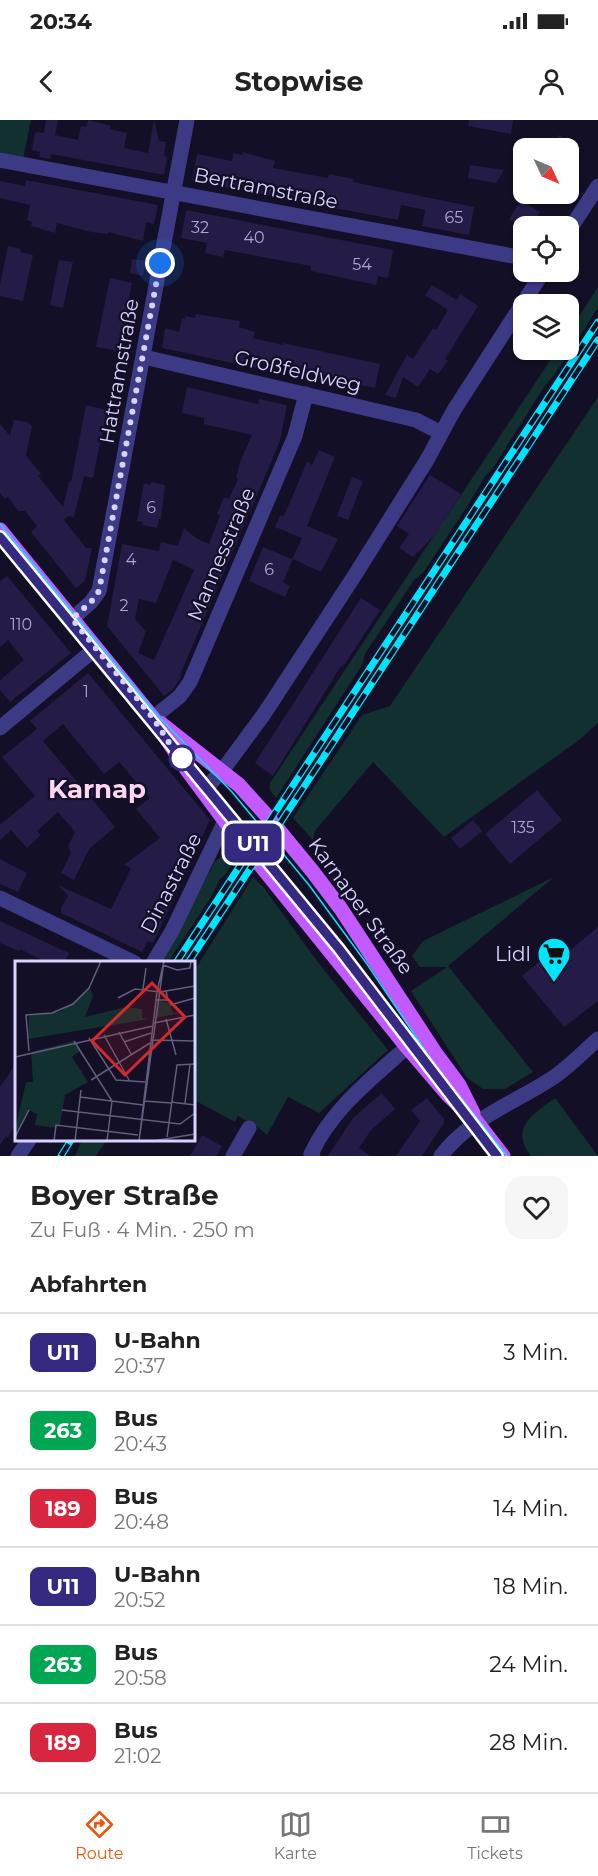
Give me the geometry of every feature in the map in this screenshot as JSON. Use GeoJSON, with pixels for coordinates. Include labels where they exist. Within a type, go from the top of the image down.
{"type":"FeatureCollection","features":[{"type":"Feature","properties":{"kind":"main road","name":"Karnaper Straße"},"geometry":{"type":"LineString","coordinates":[[0,530],[153,718],[185,767],[225,821],[407,1047],[448,1095],[476,1121],[503,1156]]}},
{"type":"Feature","properties":{"kind":"main road","name":"Karnaper Straße"},"geometry":{"type":"LineString","coordinates":[[153,718],[222,771],[267,816],[334,900],[459,1085],[476,1121]]}},
{"type":"Feature","properties":{"kind":"street","name":"Hattramstraße"},"geometry":{"type":"LineString","coordinates":[[72,619],[91,602],[99,591],[187,120]]}},
{"type":"Feature","properties":{"kind":"street","name":"Bertramstraße"},"geometry":{"type":"LineString","coordinates":[[0,160],[513,256]]}},
{"type":"Feature","properties":{"kind":"street"},"geometry":{"type":"LineString","coordinates":[[578,216],[598,186]]}},
{"type":"Feature","properties":{"kind":"street"},"geometry":{"type":"LineString","coordinates":[[203,791],[222,771],[264,714],[428,460],[441,433],[537,282]]}},
{"type":"Feature","properties":{"kind":"street","name":"Großfeldweg"},"geometry":{"type":"LineString","coordinates":[[144,357],[416,420],[441,433]]}},
{"type":"Feature","properties":{"kind":"street","name":"Mannesstraße"},"geometry":{"type":"LineString","coordinates":[[153,718],[180,696],[190,682],[295,436],[306,394]]}},
{"type":"Feature","properties":{"kind":"street"},"geometry":{"type":"LineString","coordinates":[[0,728],[96,648]]}},
{"type":"Feature","properties":{"kind":"street","name":"Dinastraße"},"geometry":{"type":"LineString","coordinates":[[154,961],[172,931],[225,821]]}},
{"type":"Feature","properties":{"kind":"street"},"geometry":{"type":"LineString","coordinates":[[0,898],[131,961]]}},
{"type":"Feature","properties":{"kind":"street"},"geometry":{"type":"LineString","coordinates":[[441,1156],[476,1121],[554,1077],[598,1039]]}},
{"type":"Feature","properties":{"kind":"street"},"geometry":{"type":"LineString","coordinates":[[313,1156],[310,1154],[319,1136],[340,1108],[407,1047]]}},
{"type":"Feature","properties":{"kind":"street"},"geometry":{"type":"LineString","coordinates":[[233,1156],[249,1128]]}},
{"type":"Feature","properties":{"kind":"street"},"geometry":{"type":"LineString","coordinates":[[18,1156],[28,1141]]}},
{"type":"Feature","properties":{"kind":"green space"},"geometry":{"type":"Polygon","coordinates":[[[0,120],[31,120],[22,164],[0,160],[0,120]]]}},
{"type":"Feature","properties":{"kind":"green space"},"geometry":{"type":"Polygon","coordinates":[[[598,287],[598,308],[579,337],[579,316],[598,287]]]}},
{"type":"Feature","properties":{"kind":"green space"},"geometry":{"type":"Polygon","coordinates":[[[550,360],[564,360],[544,387],[423,573],[414,580],[365,654],[362,665],[276,798],[270,790],[270,783],[550,360]]]}},
{"type":"Feature","properties":{"kind":"green space"},"geometry":{"type":"Polygon","coordinates":[[[598,397],[598,723],[579,740],[444,837],[373,762],[315,831],[313,840],[293,818],[362,715],[390,706],[598,397]]]}},
{"type":"Feature","properties":{"kind":"green space"},"geometry":{"type":"Polygon","coordinates":[[[224,855],[237,858],[220,879],[210,899],[169,961],[163,961],[215,861],[224,855]]]}},
{"type":"Feature","properties":{"kind":"green space"},"geometry":{"type":"Polygon","coordinates":[[[253,877],[264,888],[317,961],[388,1050],[319,1113],[288,1097],[267,1135],[238,1116],[235,1122],[195,1101],[195,969],[253,877]]]}},
{"type":"Feature","properties":{"kind":"green space"},"geometry":{"type":"Polygon","coordinates":[[[554,877],[448,966],[533,1072],[505,1089],[483,1089],[467,1078],[411,991],[447,967],[420,967],[412,956],[423,941],[554,877]]]}},
{"type":"Feature","properties":{"kind":"green space"},"geometry":{"type":"Polygon","coordinates":[[[555,1098],[598,1156],[531,1156],[522,1137],[526,1122],[555,1098]]]}},
{"type":"Feature","properties":{"kind":"green space"},"geometry":{"type":"Polygon","coordinates":[[[82,1141],[106,1141],[96,1156],[75,1156],[82,1141]]]}},
{"type":"Feature","properties":{"kind":"building"},"geometry":{"type":"Polygon","coordinates":[[[46,120],[58,120],[55,135],[78,140],[81,126],[86,127],[88,120],[111,126],[110,129],[127,133],[124,148],[148,153],[154,120],[159,141],[166,142],[164,156],[167,157],[164,175],[51,154],[50,159],[39,157],[40,152],[32,150],[35,132],[44,133],[46,120]]]}},
{"type":"Feature","properties":{"kind":"building"},"geometry":{"type":"Polygon","coordinates":[[[469,120],[513,120],[511,134],[468,126],[469,120]]]}},
{"type":"Feature","properties":{"kind":"building"},"geometry":{"type":"Polygon","coordinates":[[[243,152],[275,161],[273,168],[328,178],[329,174],[354,179],[353,182],[474,207],[469,235],[422,226],[425,210],[401,205],[398,220],[192,181],[197,154],[232,161],[233,153],[242,155],[243,152]]]}},
{"type":"Feature","properties":{"kind":"building"},"geometry":{"type":"Polygon","coordinates":[[[470,165],[504,170],[496,183],[468,178],[470,165]]]}},
{"type":"Feature","properties":{"kind":"building"},"geometry":{"type":"Polygon","coordinates":[[[26,180],[158,205],[154,224],[146,222],[143,241],[108,232],[108,234],[91,232],[57,223],[55,233],[31,226],[32,222],[27,220],[30,205],[0,198],[0,181],[25,186],[26,180]]]}},
{"type":"Feature","properties":{"kind":"building"},"geometry":{"type":"Polygon","coordinates":[[[518,204],[527,204],[540,212],[537,216],[513,216],[513,222],[509,219],[518,204]]]}},
{"type":"Feature","properties":{"kind":"building"},"geometry":{"type":"Polygon","coordinates":[[[186,210],[393,250],[388,278],[378,276],[376,285],[311,271],[311,266],[225,250],[223,257],[205,253],[207,243],[181,238],[186,210]]]}},
{"type":"Feature","properties":{"kind":"building"},"geometry":{"type":"Polygon","coordinates":[[[8,246],[33,255],[23,301],[0,296],[0,284],[8,246]]]}},
{"type":"Feature","properties":{"kind":"building"},"geometry":{"type":"Polygon","coordinates":[[[132,259],[146,261],[143,276],[130,273],[132,259]]]}},
{"type":"Feature","properties":{"kind":"building"},"geometry":{"type":"Polygon","coordinates":[[[59,260],[73,262],[63,308],[50,305],[59,260]]]}},
{"type":"Feature","properties":{"kind":"building"},"geometry":{"type":"Polygon","coordinates":[[[110,278],[132,283],[118,351],[96,347],[110,278]]]}},
{"type":"Feature","properties":{"kind":"building"},"geometry":{"type":"Polygon","coordinates":[[[432,285],[457,300],[460,294],[478,306],[445,359],[448,361],[438,374],[430,369],[418,387],[403,377],[396,398],[385,395],[407,355],[413,359],[433,328],[436,330],[448,310],[425,295],[432,285]]]}},
{"type":"Feature","properties":{"kind":"building"},"geometry":{"type":"Polygon","coordinates":[[[196,314],[240,321],[239,327],[255,332],[253,338],[380,364],[375,388],[258,363],[256,368],[162,348],[165,328],[179,332],[182,319],[185,319],[185,316],[195,318],[196,314]]]}},
{"type":"Feature","properties":{"kind":"building"},"geometry":{"type":"Polygon","coordinates":[[[187,387],[258,404],[259,399],[287,405],[280,441],[181,677],[173,689],[164,696],[107,626],[122,544],[159,551],[161,542],[178,546],[184,528],[196,538],[209,544],[220,515],[217,514],[224,497],[229,499],[238,479],[236,478],[240,462],[252,435],[204,424],[204,418],[182,413],[187,387]],[[173,560],[156,603],[139,599],[135,618],[146,632],[138,653],[154,660],[194,570],[173,560]]]}},
{"type":"Feature","properties":{"kind":"building"},"geometry":{"type":"Polygon","coordinates":[[[86,405],[107,410],[93,478],[84,476],[74,517],[68,516],[64,520],[86,548],[92,548],[85,581],[76,588],[31,532],[37,526],[25,511],[18,511],[8,497],[5,499],[0,493],[0,424],[10,436],[14,420],[27,422],[32,426],[26,455],[41,474],[38,476],[63,507],[69,482],[71,482],[86,405]]]}},
{"type":"Feature","properties":{"kind":"building"},"geometry":{"type":"Polygon","coordinates":[[[319,450],[335,457],[307,526],[338,539],[321,572],[293,559],[283,582],[290,586],[285,597],[249,581],[263,547],[292,559],[302,538],[275,527],[280,515],[284,516],[307,462],[312,465],[319,450]]]}},
{"type":"Feature","properties":{"kind":"building"},"geometry":{"type":"Polygon","coordinates":[[[430,475],[461,494],[434,536],[413,557],[399,548],[409,534],[397,526],[430,475]]]}},
{"type":"Feature","properties":{"kind":"building"},"geometry":{"type":"Polygon","coordinates":[[[352,477],[363,481],[348,520],[337,516],[352,477]]]}},
{"type":"Feature","properties":{"kind":"building"},"geometry":{"type":"Polygon","coordinates":[[[151,482],[165,485],[161,519],[159,519],[157,528],[142,525],[143,522],[137,521],[144,483],[150,485],[151,482]]]}},
{"type":"Feature","properties":{"kind":"building"},"geometry":{"type":"Polygon","coordinates":[[[7,576],[71,653],[10,702],[0,690],[0,680],[24,660],[8,640],[0,647],[0,581],[7,576]]]}},
{"type":"Feature","properties":{"kind":"building"},"geometry":{"type":"Polygon","coordinates":[[[361,598],[380,610],[343,667],[341,666],[273,776],[255,763],[361,598]]]}},
{"type":"Feature","properties":{"kind":"building"},"geometry":{"type":"Polygon","coordinates":[[[88,673],[210,820],[153,943],[148,941],[142,952],[61,913],[61,908],[68,896],[58,885],[111,909],[131,868],[124,865],[160,838],[136,809],[150,798],[119,762],[104,774],[63,724],[43,741],[83,789],[94,780],[102,789],[91,798],[115,827],[89,849],[74,880],[61,873],[71,853],[68,846],[75,832],[58,812],[37,831],[41,835],[27,848],[11,830],[0,840],[0,825],[35,796],[2,757],[37,729],[30,721],[88,673]]]}},
{"type":"Feature","properties":{"kind":"building"},"geometry":{"type":"Polygon","coordinates":[[[537,790],[562,820],[510,864],[485,834],[537,790]]]}},
{"type":"Feature","properties":{"kind":"building"},"geometry":{"type":"Polygon","coordinates":[[[473,820],[482,831],[460,849],[451,838],[473,820]]]}},
{"type":"Feature","properties":{"kind":"building"},"geometry":{"type":"Polygon","coordinates":[[[0,859],[27,873],[18,892],[0,884],[0,859]]]}},
{"type":"Feature","properties":{"kind":"building"},"geometry":{"type":"Polygon","coordinates":[[[0,921],[69,953],[65,961],[44,961],[20,949],[19,951],[0,943],[0,921]]]}},
{"type":"Feature","properties":{"kind":"building"},"geometry":{"type":"Polygon","coordinates":[[[598,927],[598,1001],[564,1027],[522,976],[544,958],[551,966],[598,927]]]}},
{"type":"Feature","properties":{"kind":"building"},"geometry":{"type":"Polygon","coordinates":[[[15,1064],[15,1124],[8,1138],[6,1136],[0,1145],[0,1087],[15,1064]]]}},
{"type":"Feature","properties":{"kind":"building"},"geometry":{"type":"Polygon","coordinates":[[[382,1093],[395,1109],[371,1130],[359,1148],[370,1156],[328,1156],[353,1118],[382,1093]]]}},
{"type":"Feature","properties":{"kind":"building"},"geometry":{"type":"Polygon","coordinates":[[[427,1098],[444,1119],[444,1123],[422,1156],[396,1156],[420,1121],[411,1110],[427,1098]]]}},
{"type":"Feature","properties":{"kind":"building"},"geometry":{"type":"Polygon","coordinates":[[[202,1135],[222,1146],[217,1156],[190,1156],[202,1135]]]}},
{"type":"Feature","properties":{"kind":"tram line"},"geometry":{"type":"LineString","coordinates":[[0,524],[157,715],[232,792],[309,885],[367,964],[436,1067],[507,1156]]}},
{"type":"Feature","properties":{"kind":"tram line"},"geometry":{"type":"LineString","coordinates":[[151,720],[339,949],[407,1037]]}},
{"type":"Feature","properties":{"kind":"railway"},"geometry":{"type":"LineString","coordinates":[[177,961],[598,322]]}},
{"type":"Feature","properties":{"kind":"railway"},"geometry":{"type":"LineString","coordinates":[[189,961],[598,340]]}},
{"type":"Feature","properties":{"kind":"railway"},"geometry":{"type":"LineString","coordinates":[[61,1156],[70,1141]]}},
{"type":"Feature","properties":{"kind":"metro line","name":"U11"},"geometry":{"type":"LineString","coordinates":[[0,537],[339,949],[497,1156]]}},
{"type":"Feature","properties":{"kind":"place","name":"Lidl"},"geometry":{"type":"Point","coordinates":[554,983]}},
{"type":"Feature","properties":{"kind":"district","name":"Karnap"},"geometry":{"type":"Point","coordinates":[97,789]}},
{"type":"Feature","properties":{"kind":"route"},"geometry":{"type":"LineString","coordinates":[[160,263],[99,591],[91,602],[72,619],[153,718],[185,767],[182,758]]}}]}
